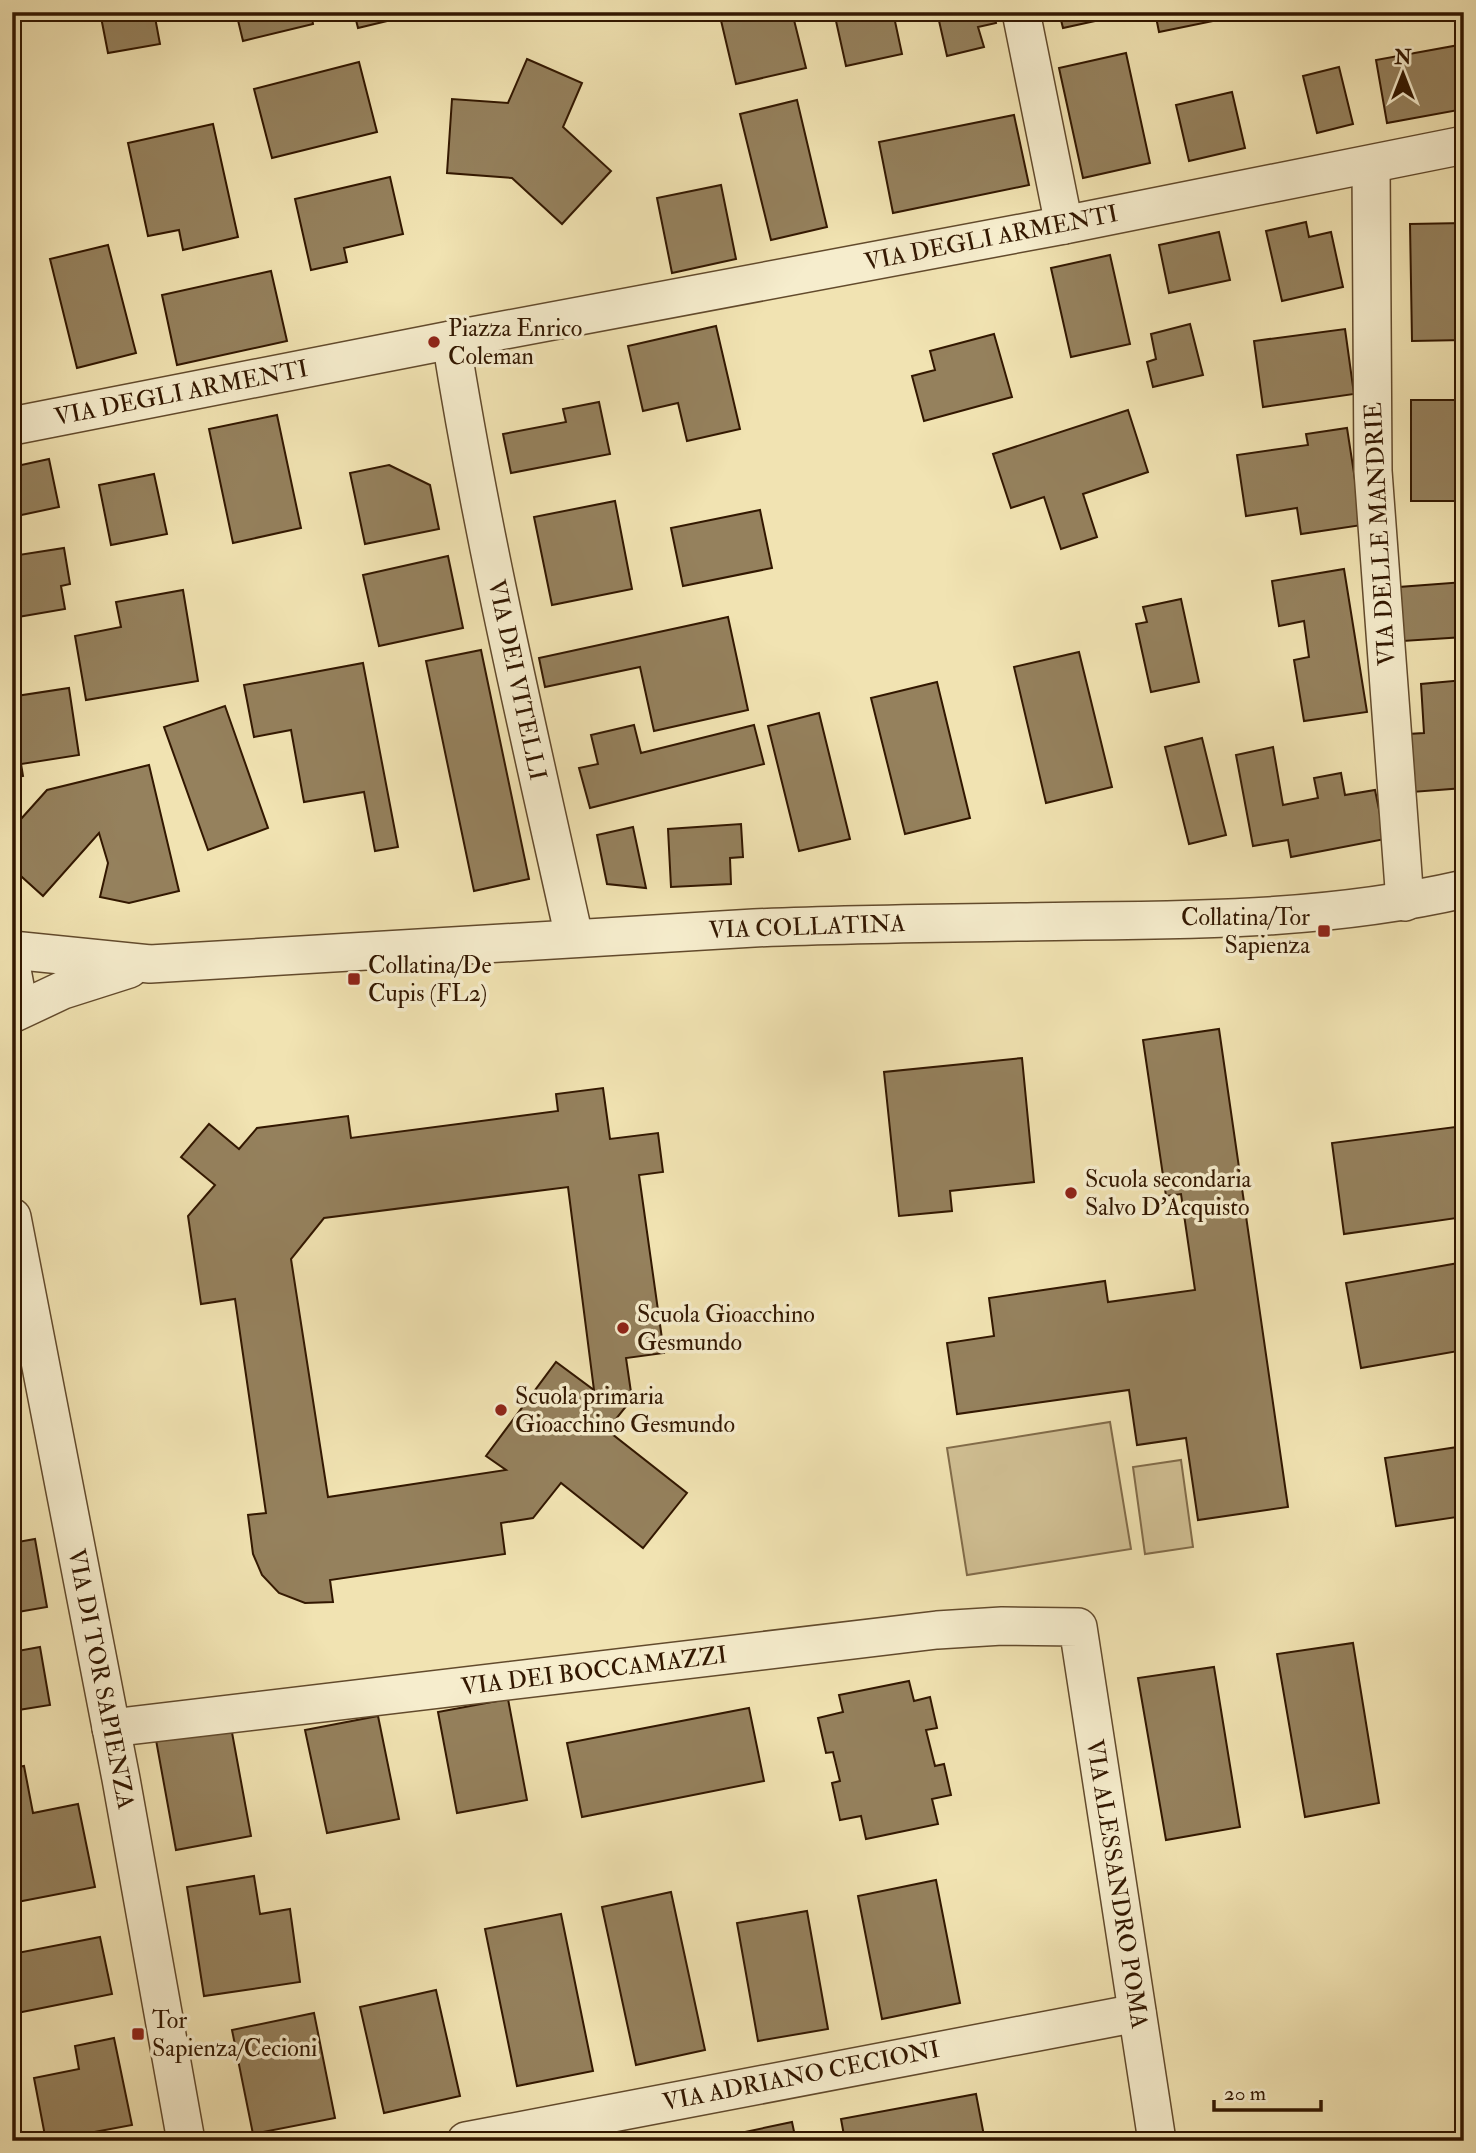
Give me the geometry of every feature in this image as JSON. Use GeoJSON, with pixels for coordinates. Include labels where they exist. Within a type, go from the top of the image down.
{"type":"FeatureCollection","features":[{"type":"Feature","properties":{"kind":"street"},"geometry":{"type":"LineString","coordinates":[[1021,12],[1064,225]]}},
{"type":"Feature","properties":{"kind":"street","name":"VIA DEGLI ARMENTI"},"geometry":{"type":"LineString","coordinates":[[12,426],[517,327],[1064,225],[1464,145]]}},
{"type":"Feature","properties":{"kind":"street","name":"VIA DELLE MANDRIE"},"geometry":{"type":"LineString","coordinates":[[1371,165],[1373,471],[1405,902]]}},
{"type":"Feature","properties":{"kind":"street","name":"VIA DEI VITELLI"},"geometry":{"type":"LineString","coordinates":[[451,340],[498,596],[574,937]]}},
{"type":"Feature","properties":{"kind":"street","name":"VIA COLLATINA"},"geometry":{"type":"LineString","coordinates":[[150,964],[574,937],[843,924],[1226,919],[1338,911],[1405,902],[1464,889]]}},
{"type":"Feature","properties":{"kind":"street"},"geometry":{"type":"LineString","coordinates":[[12,950],[150,964]]}},
{"type":"Feature","properties":{"kind":"street"},"geometry":{"type":"LineString","coordinates":[[12,1014],[62,990],[150,964]]}},
{"type":"Feature","properties":{"kind":"street"},"geometry":{"type":"LineString","coordinates":[[12,970],[15,986],[12,1004]]}},
{"type":"Feature","properties":{"kind":"street","name":"VIA DI TOR SAPIENZA"},"geometry":{"type":"LineString","coordinates":[[13,1228],[111,1728],[186,2141]]}},
{"type":"Feature","properties":{"kind":"street","name":"VIA DEI BOCCAMAZZI"},"geometry":{"type":"LineString","coordinates":[[111,1728],[937,1630],[1002,1626],[1078,1627]]}},
{"type":"Feature","properties":{"kind":"street","name":"VIA ALESSANDRO POMA"},"geometry":{"type":"LineString","coordinates":[[1078,1627],[1157,2141]]}},
{"type":"Feature","properties":{"kind":"street","name":"VIA ADRIANO CECIONI"},"geometry":{"type":"LineString","coordinates":[[466,2141],[1137,2013]]}},
{"type":"Feature","properties":{"kind":"shaded area"},"geometry":{"type":"Polygon","coordinates":[[[1110,1422],[1131,1549],[967,1575],[947,1448],[1110,1422]]]}},
{"type":"Feature","properties":{"kind":"shaded area"},"geometry":{"type":"Polygon","coordinates":[[[1181,1460],[1193,1547],[1145,1554],[1133,1467],[1181,1460]]]}},
{"type":"Feature","properties":{"kind":"building"},"geometry":{"type":"Polygon","coordinates":[[[100,12],[154,12],[160,44],[108,53],[100,12]]]}},
{"type":"Feature","properties":{"kind":"building"},"geometry":{"type":"Polygon","coordinates":[[[236,12],[311,12],[313,24],[243,41],[236,12]]]}},
{"type":"Feature","properties":{"kind":"building"},"geometry":{"type":"Polygon","coordinates":[[[354,12],[411,12],[412,15],[358,28],[354,12]]]}},
{"type":"Feature","properties":{"kind":"building"},"geometry":{"type":"Polygon","coordinates":[[[719,12],[792,12],[806,68],[736,84],[719,12]]]}},
{"type":"Feature","properties":{"kind":"building"},"geometry":{"type":"Polygon","coordinates":[[[834,12],[893,12],[902,54],[846,66],[834,12]]]}},
{"type":"Feature","properties":{"kind":"building"},"geometry":{"type":"Polygon","coordinates":[[[937,12],[994,12],[996,23],[978,27],[984,47],[947,56],[937,12]]]}},
{"type":"Feature","properties":{"kind":"building"},"geometry":{"type":"Polygon","coordinates":[[[1059,12],[1117,12],[1118,16],[1063,28],[1059,12]]]}},
{"type":"Feature","properties":{"kind":"building"},"geometry":{"type":"Polygon","coordinates":[[[1155,12],[1217,12],[1218,20],[1159,32],[1155,12]]]}},
{"type":"Feature","properties":{"kind":"building"},"geometry":{"type":"Polygon","coordinates":[[[1459,45],[1464,69],[1464,109],[1387,123],[1376,60],[1459,45]]]}},
{"type":"Feature","properties":{"kind":"building"},"geometry":{"type":"Polygon","coordinates":[[[1126,53],[1150,163],[1083,178],[1059,68],[1126,53]]]}},
{"type":"Feature","properties":{"kind":"building"},"geometry":{"type":"Polygon","coordinates":[[[527,59],[582,83],[563,127],[611,171],[562,224],[512,178],[447,173],[452,99],[508,103],[527,59]]]}},
{"type":"Feature","properties":{"kind":"building"},"geometry":{"type":"Polygon","coordinates":[[[359,62],[377,132],[272,158],[254,89],[359,62]]]}},
{"type":"Feature","properties":{"kind":"building"},"geometry":{"type":"Polygon","coordinates":[[[1339,67],[1353,124],[1317,133],[1303,76],[1339,67]]]}},
{"type":"Feature","properties":{"kind":"building"},"geometry":{"type":"Polygon","coordinates":[[[1232,92],[1245,148],[1189,161],[1176,105],[1232,92]]]}},
{"type":"Feature","properties":{"kind":"building"},"geometry":{"type":"Polygon","coordinates":[[[797,100],[827,227],[771,240],[740,114],[797,100]]]}},
{"type":"Feature","properties":{"kind":"building"},"geometry":{"type":"Polygon","coordinates":[[[1014,115],[1029,185],[893,213],[879,142],[1014,115]]]}},
{"type":"Feature","properties":{"kind":"building"},"geometry":{"type":"Polygon","coordinates":[[[213,124],[238,237],[183,250],[179,230],[148,236],[128,143],[213,124]]]}},
{"type":"Feature","properties":{"kind":"building"},"geometry":{"type":"Polygon","coordinates":[[[390,177],[403,234],[344,248],[347,262],[311,270],[295,199],[390,177]]]}},
{"type":"Feature","properties":{"kind":"building"},"geometry":{"type":"Polygon","coordinates":[[[721,185],[736,259],[672,273],[657,198],[721,185]]]}},
{"type":"Feature","properties":{"kind":"building"},"geometry":{"type":"Polygon","coordinates":[[[1306,222],[1309,237],[1331,232],[1343,287],[1282,301],[1266,231],[1306,222]]]}},
{"type":"Feature","properties":{"kind":"building"},"geometry":{"type":"Polygon","coordinates":[[[1464,223],[1464,340],[1412,341],[1410,224],[1464,223]]]}},
{"type":"Feature","properties":{"kind":"building"},"geometry":{"type":"Polygon","coordinates":[[[1219,232],[1230,280],[1169,293],[1159,245],[1219,232]]]}},
{"type":"Feature","properties":{"kind":"building"},"geometry":{"type":"Polygon","coordinates":[[[108,245],[136,353],[77,368],[50,259],[108,245]]]}},
{"type":"Feature","properties":{"kind":"building"},"geometry":{"type":"Polygon","coordinates":[[[1110,255],[1130,344],[1071,357],[1051,268],[1110,255]]]}},
{"type":"Feature","properties":{"kind":"building"},"geometry":{"type":"Polygon","coordinates":[[[271,271],[287,341],[177,365],[162,295],[271,271]]]}},
{"type":"Feature","properties":{"kind":"building"},"geometry":{"type":"Polygon","coordinates":[[[1190,324],[1203,375],[1153,387],[1147,362],[1156,359],[1151,334],[1190,324]]]}},
{"type":"Feature","properties":{"kind":"building"},"geometry":{"type":"Polygon","coordinates":[[[716,326],[740,429],[687,441],[678,403],[643,411],[628,346],[716,326]]]}},
{"type":"Feature","properties":{"kind":"building"},"geometry":{"type":"Polygon","coordinates":[[[1345,329],[1354,394],[1263,407],[1254,341],[1345,329]]]}},
{"type":"Feature","properties":{"kind":"building"},"geometry":{"type":"Polygon","coordinates":[[[994,334],[1012,397],[924,421],[912,376],[935,370],[930,351],[994,334]]]}},
{"type":"Feature","properties":{"kind":"building"},"geometry":{"type":"Polygon","coordinates":[[[1411,400],[1464,400],[1464,501],[1411,501],[1411,400]]]}},
{"type":"Feature","properties":{"kind":"building"},"geometry":{"type":"Polygon","coordinates":[[[599,402],[610,454],[511,473],[503,434],[566,422],[563,409],[599,402]]]}},
{"type":"Feature","properties":{"kind":"building"},"geometry":{"type":"Polygon","coordinates":[[[1128,410],[1148,472],[1083,494],[1097,537],[1061,549],[1044,497],[1011,508],[993,454],[1128,410]]]}},
{"type":"Feature","properties":{"kind":"building"},"geometry":{"type":"Polygon","coordinates":[[[277,415],[301,528],[233,543],[209,429],[277,415]]]}},
{"type":"Feature","properties":{"kind":"building"},"geometry":{"type":"Polygon","coordinates":[[[1347,428],[1362,525],[1301,534],[1297,508],[1246,516],[1237,455],[1308,445],[1306,434],[1347,428]]]}},
{"type":"Feature","properties":{"kind":"building"},"geometry":{"type":"Polygon","coordinates":[[[49,459],[59,507],[12,517],[12,467],[49,459]]]}},
{"type":"Feature","properties":{"kind":"building"},"geometry":{"type":"Polygon","coordinates":[[[389,465],[430,485],[439,529],[365,544],[350,473],[389,465]]]}},
{"type":"Feature","properties":{"kind":"building"},"geometry":{"type":"Polygon","coordinates":[[[154,474],[167,534],[111,545],[99,485],[154,474]]]}},
{"type":"Feature","properties":{"kind":"building"},"geometry":{"type":"Polygon","coordinates":[[[615,501],[632,589],[552,605],[534,517],[615,501]]]}},
{"type":"Feature","properties":{"kind":"building"},"geometry":{"type":"Polygon","coordinates":[[[760,510],[772,568],[683,586],[671,528],[760,510]]]}},
{"type":"Feature","properties":{"kind":"building"},"geometry":{"type":"Polygon","coordinates":[[[64,548],[70,584],[61,586],[65,609],[12,618],[12,556],[64,548]]]}},
{"type":"Feature","properties":{"kind":"building"},"geometry":{"type":"Polygon","coordinates":[[[448,556],[463,628],[379,646],[363,575],[448,556]]]}},
{"type":"Feature","properties":{"kind":"building"},"geometry":{"type":"Polygon","coordinates":[[[1344,569],[1367,712],[1304,721],[1294,660],[1309,657],[1304,621],[1279,626],[1272,581],[1344,569]]]}},
{"type":"Feature","properties":{"kind":"building"},"geometry":{"type":"Polygon","coordinates":[[[1464,582],[1464,637],[1403,641],[1399,587],[1464,582]]]}},
{"type":"Feature","properties":{"kind":"building"},"geometry":{"type":"Polygon","coordinates":[[[183,590],[198,681],[86,700],[75,636],[121,627],[116,602],[183,590]]]}},
{"type":"Feature","properties":{"kind":"building"},"geometry":{"type":"Polygon","coordinates":[[[1181,599],[1199,682],[1151,692],[1136,624],[1147,622],[1143,607],[1181,599]]]}},
{"type":"Feature","properties":{"kind":"building"},"geometry":{"type":"Polygon","coordinates":[[[728,617],[748,710],[654,731],[640,667],[545,687],[539,658],[728,617]]]}},
{"type":"Feature","properties":{"kind":"building"},"geometry":{"type":"Polygon","coordinates":[[[481,650],[529,879],[474,891],[426,661],[481,650]]]}},
{"type":"Feature","properties":{"kind":"building"},"geometry":{"type":"Polygon","coordinates":[[[1079,652],[1112,787],[1046,803],[1014,667],[1079,652]]]}},
{"type":"Feature","properties":{"kind":"building"},"geometry":{"type":"Polygon","coordinates":[[[363,663],[398,847],[375,851],[364,792],[304,802],[291,730],[254,737],[244,685],[363,663]]]}},
{"type":"Feature","properties":{"kind":"building"},"geometry":{"type":"Polygon","coordinates":[[[12,672],[16,696],[69,688],[79,755],[21,764],[23,776],[12,778],[12,672]]]}},
{"type":"Feature","properties":{"kind":"building"},"geometry":{"type":"Polygon","coordinates":[[[1464,680],[1464,788],[1412,792],[1408,734],[1424,733],[1421,684],[1464,680]]]}},
{"type":"Feature","properties":{"kind":"building"},"geometry":{"type":"Polygon","coordinates":[[[937,682],[970,818],[905,834],[871,698],[937,682]]]}},
{"type":"Feature","properties":{"kind":"building"},"geometry":{"type":"Polygon","coordinates":[[[225,706],[268,828],[208,850],[164,727],[225,706]]]}},
{"type":"Feature","properties":{"kind":"building"},"geometry":{"type":"Polygon","coordinates":[[[819,713],[850,839],[799,851],[768,726],[819,713]]]}},
{"type":"Feature","properties":{"kind":"building"},"geometry":{"type":"Polygon","coordinates":[[[634,725],[641,753],[754,725],[764,764],[590,808],[579,768],[598,764],[591,735],[634,725]]]}},
{"type":"Feature","properties":{"kind":"building"},"geometry":{"type":"Polygon","coordinates":[[[1202,738],[1226,835],[1189,844],[1165,747],[1202,738]]]}},
{"type":"Feature","properties":{"kind":"building"},"geometry":{"type":"Polygon","coordinates":[[[1273,747],[1283,805],[1318,798],[1314,778],[1341,773],[1345,795],[1375,790],[1385,839],[1291,857],[1288,840],[1253,846],[1236,755],[1273,747]]]}},
{"type":"Feature","properties":{"kind":"building"},"geometry":{"type":"Polygon","coordinates":[[[149,765],[179,891],[129,903],[100,897],[108,863],[99,833],[43,896],[12,868],[12,829],[47,790],[149,765]]]}},
{"type":"Feature","properties":{"kind":"building"},"geometry":{"type":"Polygon","coordinates":[[[741,824],[743,857],[730,858],[731,884],[671,887],[668,829],[741,824]]]}},
{"type":"Feature","properties":{"kind":"building"},"geometry":{"type":"Polygon","coordinates":[[[633,827],[646,888],[607,884],[597,835],[633,827]]]}},
{"type":"Feature","properties":{"kind":"building"},"geometry":{"type":"Polygon","coordinates":[[[1219,1029],[1288,1507],[1198,1520],[1186,1438],[1137,1445],[1129,1390],[957,1414],[947,1343],[994,1336],[989,1298],[1105,1281],[1108,1302],[1195,1290],[1181,1194],[1166,1196],[1143,1040],[1219,1029]]]}},
{"type":"Feature","properties":{"kind":"building"},"geometry":{"type":"Polygon","coordinates":[[[1022,1058],[1034,1182],[950,1191],[952,1211],[899,1216],[884,1072],[1022,1058]]]}},
{"type":"Feature","properties":{"kind":"building","name":"Scuola Gioacchino Gesmundo"},"geometry":{"type":"Polygon","coordinates":[[[603,1088],[610,1139],[658,1133],[663,1172],[639,1175],[664,1353],[626,1358],[632,1399],[607,1430],[687,1493],[643,1548],[561,1483],[533,1518],[501,1523],[505,1554],[330,1580],[333,1602],[305,1603],[279,1593],[262,1575],[253,1554],[248,1515],[266,1513],[235,1299],[201,1304],[188,1216],[215,1185],[181,1157],[209,1124],[239,1149],[257,1128],[348,1116],[351,1138],[558,1111],[556,1094],[603,1088]],[[568,1187],[324,1218],[291,1259],[328,1497],[506,1470],[486,1456],[556,1362],[594,1390],[568,1187]]]}},
{"type":"Feature","properties":{"kind":"building"},"geometry":{"type":"Polygon","coordinates":[[[1455,1127],[1464,1191],[1464,1217],[1344,1234],[1332,1143],[1455,1127]]]}},
{"type":"Feature","properties":{"kind":"building"},"geometry":{"type":"Polygon","coordinates":[[[1464,1262],[1464,1350],[1361,1368],[1346,1283],[1464,1262]]]}},
{"type":"Feature","properties":{"kind":"building"},"geometry":{"type":"Polygon","coordinates":[[[1464,1446],[1464,1516],[1396,1526],[1385,1458],[1464,1446]]]}},
{"type":"Feature","properties":{"kind":"building"},"geometry":{"type":"Polygon","coordinates":[[[12,1471],[17,1494],[12,1495],[12,1471]]]}},
{"type":"Feature","properties":{"kind":"building"},"geometry":{"type":"Polygon","coordinates":[[[35,1539],[47,1607],[12,1613],[12,1543],[35,1539]]]}},
{"type":"Feature","properties":{"kind":"building"},"geometry":{"type":"Polygon","coordinates":[[[1353,1643],[1379,1803],[1305,1817],[1277,1654],[1353,1643]]]}},
{"type":"Feature","properties":{"kind":"building"},"geometry":{"type":"Polygon","coordinates":[[[40,1647],[50,1705],[12,1711],[12,1652],[40,1647]]]}},
{"type":"Feature","properties":{"kind":"building"},"geometry":{"type":"Polygon","coordinates":[[[1214,1667],[1240,1827],[1166,1840],[1138,1678],[1214,1667]]]}},
{"type":"Feature","properties":{"kind":"building"},"geometry":{"type":"Polygon","coordinates":[[[909,1681],[914,1701],[930,1697],[937,1728],[926,1730],[935,1766],[944,1764],[951,1795],[932,1799],[938,1824],[866,1839],[861,1816],[840,1820],[832,1783],[840,1781],[833,1752],[826,1753],[818,1718],[843,1712],[839,1695],[909,1681]]]}},
{"type":"Feature","properties":{"kind":"building"},"geometry":{"type":"Polygon","coordinates":[[[508,1699],[527,1800],[457,1813],[438,1712],[508,1699]]]}},
{"type":"Feature","properties":{"kind":"building"},"geometry":{"type":"Polygon","coordinates":[[[749,1708],[764,1781],[582,1817],[567,1743],[749,1708]]]}},
{"type":"Feature","properties":{"kind":"building"},"geometry":{"type":"Polygon","coordinates":[[[378,1716],[399,1819],[327,1833],[305,1730],[378,1716]]]}},
{"type":"Feature","properties":{"kind":"building"},"geometry":{"type":"Polygon","coordinates":[[[231,1727],[251,1836],[176,1850],[156,1740],[231,1727]]]}},
{"type":"Feature","properties":{"kind":"building"},"geometry":{"type":"Polygon","coordinates":[[[24,1766],[33,1813],[78,1804],[95,1887],[12,1903],[12,1768],[24,1766]]]}},
{"type":"Feature","properties":{"kind":"building"},"geometry":{"type":"Polygon","coordinates":[[[254,1876],[260,1914],[290,1909],[300,1982],[204,1996],[187,1887],[254,1876]]]}},
{"type":"Feature","properties":{"kind":"building"},"geometry":{"type":"Polygon","coordinates":[[[936,1880],[960,2003],[882,2019],[858,1896],[936,1880]]]}},
{"type":"Feature","properties":{"kind":"building"},"geometry":{"type":"Polygon","coordinates":[[[671,1892],[705,2050],[636,2065],[602,1907],[671,1892]]]}},
{"type":"Feature","properties":{"kind":"building"},"geometry":{"type":"Polygon","coordinates":[[[807,1911],[828,2029],[758,2041],[737,1923],[807,1911]]]}},
{"type":"Feature","properties":{"kind":"building"},"geometry":{"type":"Polygon","coordinates":[[[561,1914],[593,2071],[517,2086],[485,1929],[561,1914]]]}},
{"type":"Feature","properties":{"kind":"building"},"geometry":{"type":"Polygon","coordinates":[[[100,1937],[112,1994],[12,2014],[12,1954],[100,1937]]]}},
{"type":"Feature","properties":{"kind":"building"},"geometry":{"type":"Polygon","coordinates":[[[436,1990],[460,2096],[384,2113],[360,2007],[436,1990]]]}},
{"type":"Feature","properties":{"kind":"building"},"geometry":{"type":"Polygon","coordinates":[[[314,2013],[335,2118],[253,2134],[232,2030],[314,2013]]]}},
{"type":"Feature","properties":{"kind":"building"},"geometry":{"type":"Polygon","coordinates":[[[114,2038],[132,2125],[46,2141],[34,2078],[79,2069],[75,2046],[114,2038]]]}},
{"type":"Feature","properties":{"kind":"building"},"geometry":{"type":"Polygon","coordinates":[[[976,2094],[985,2141],[845,2141],[841,2119],[976,2094]]]}},
{"type":"Feature","properties":{"kind":"building"},"geometry":{"type":"Polygon","coordinates":[[[792,2122],[796,2141],[722,2141],[721,2137],[792,2122]]]}},
{"type":"Feature","properties":{"kind":"place","name":"Piazza Enrico Coleman"},"geometry":{"type":"Point","coordinates":[434,342]}},
{"type":"Feature","properties":{"kind":"place","name":"Collatina/Tor Sapienza"},"geometry":{"type":"Point","coordinates":[1324,931]}},
{"type":"Feature","properties":{"kind":"place","name":"Collatina/De Cupis (FL2)"},"geometry":{"type":"Point","coordinates":[354,979]}},
{"type":"Feature","properties":{"kind":"place","name":"Scuola secondaria Salvo D'Acquisto"},"geometry":{"type":"Point","coordinates":[1071,1193]}},
{"type":"Feature","properties":{"kind":"place","name":"Scuola Gioacchino Gesmundo"},"geometry":{"type":"Point","coordinates":[623,1328]}},
{"type":"Feature","properties":{"kind":"place","name":"Scuola primaria Gioacchino Gesmundo"},"geometry":{"type":"Point","coordinates":[501,1410]}},
{"type":"Feature","properties":{"kind":"place","name":"Tor Sapienza/Cecioni"},"geometry":{"type":"Point","coordinates":[138,2034]}}]}
